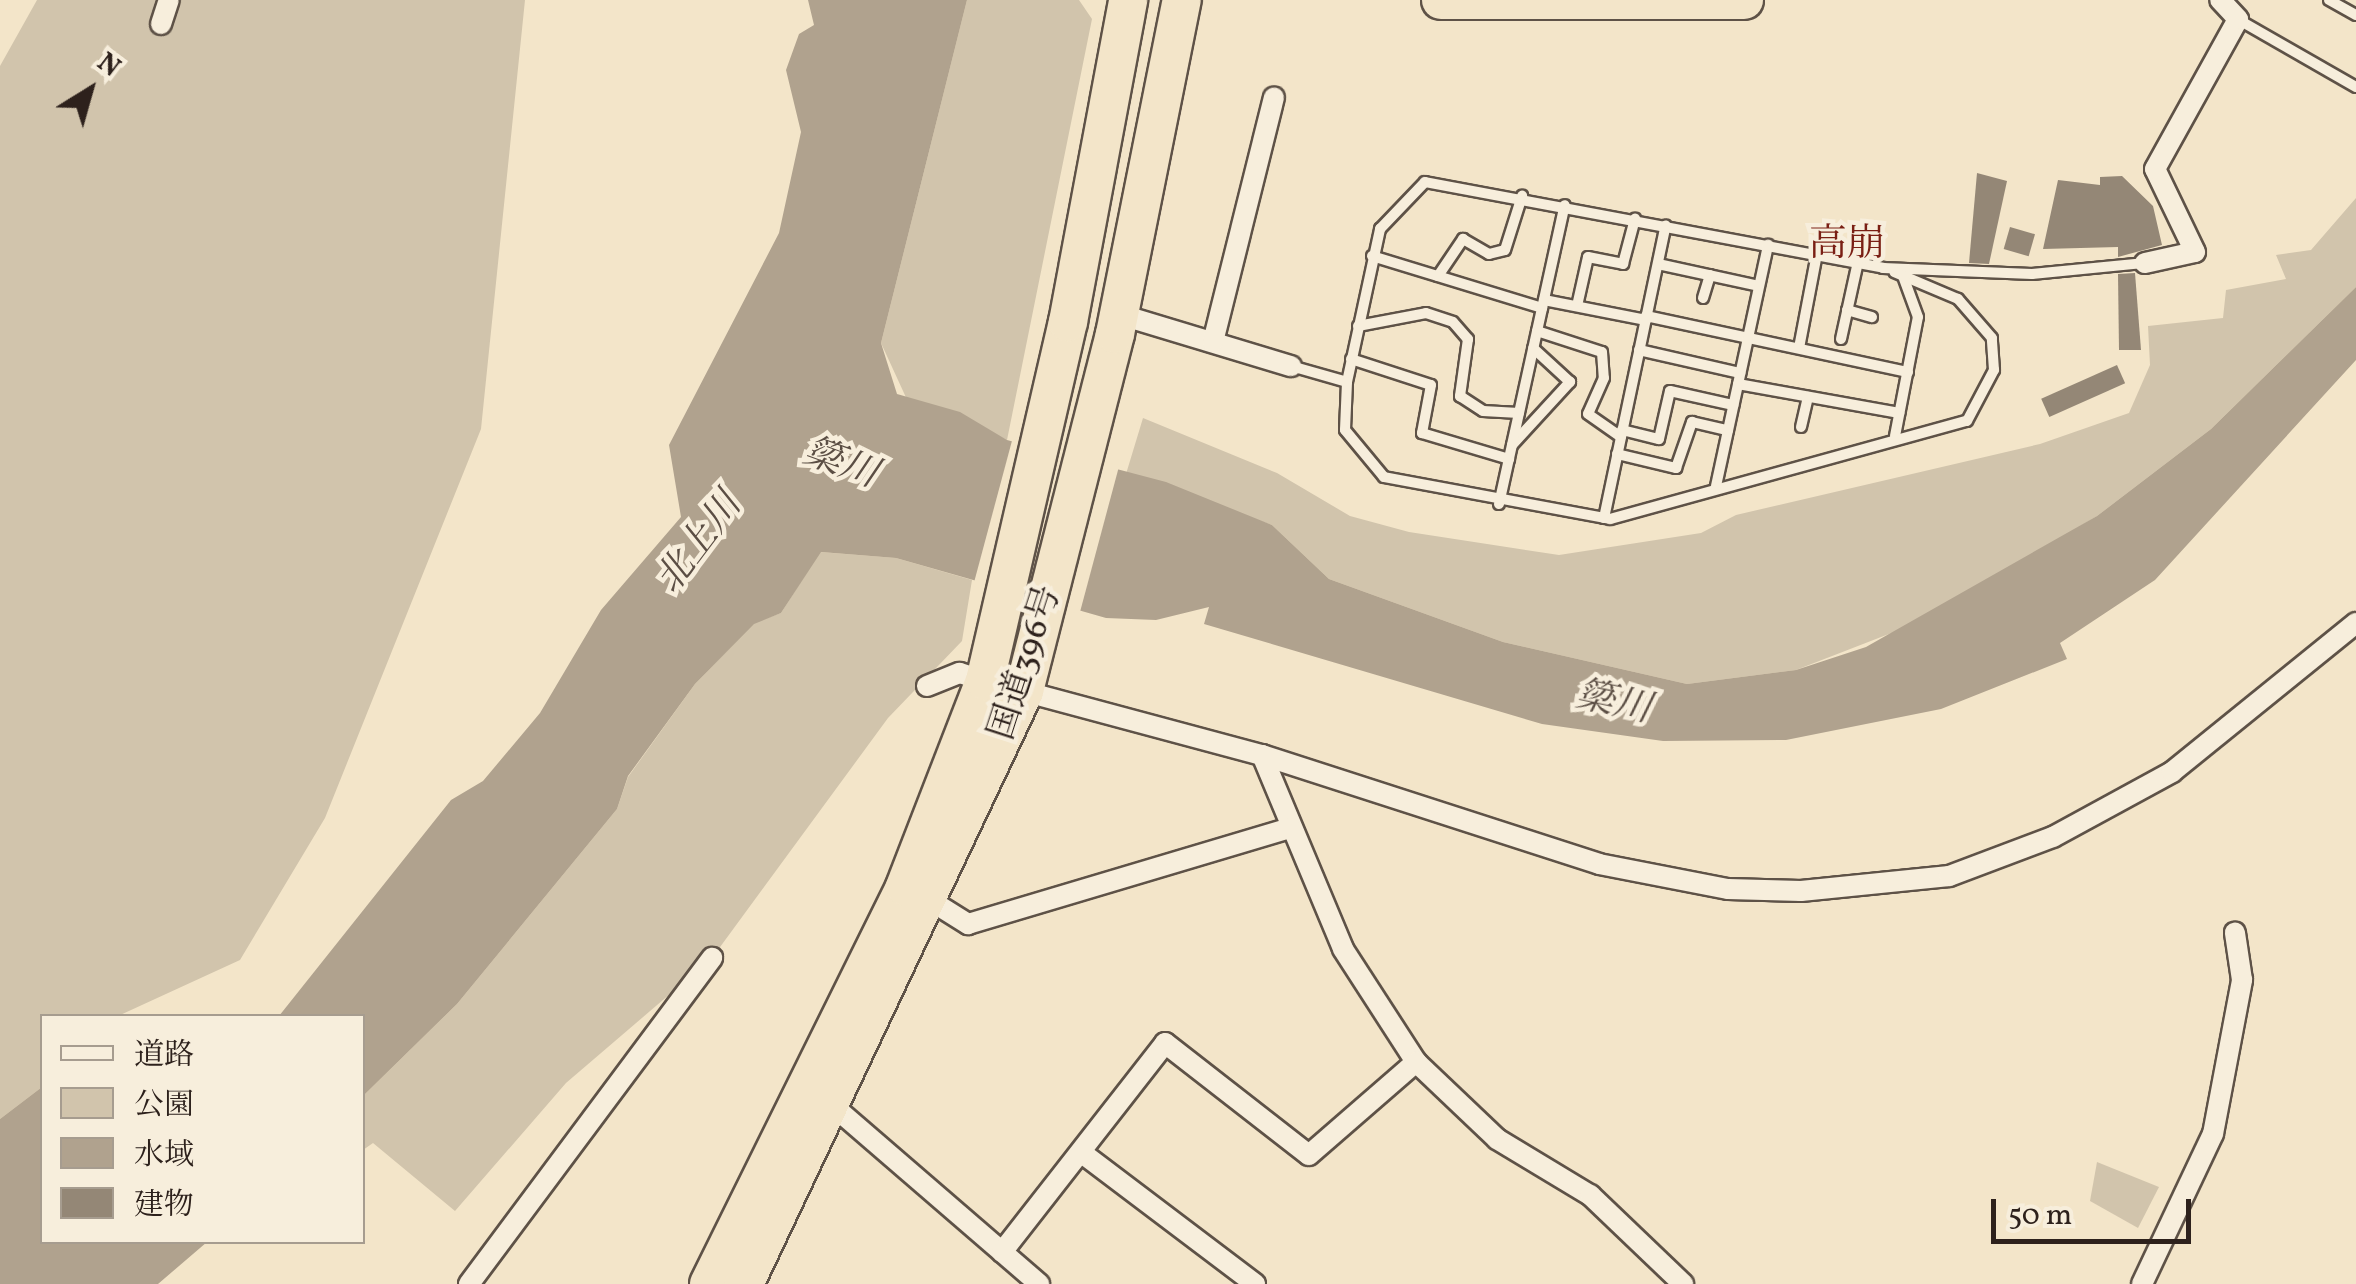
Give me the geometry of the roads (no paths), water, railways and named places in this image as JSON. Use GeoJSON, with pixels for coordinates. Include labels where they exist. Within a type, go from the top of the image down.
{"type":"FeatureCollection","features":[{"type":"Feature","properties":{"kind":"highway","name":"国道396号"},"geometry":{"type":"LineString","coordinates":[[918,893],[989,666],[1068,322],[1128,0]]}},
{"type":"Feature","properties":{"kind":"highway","name":"国道396号"},"geometry":{"type":"LineString","coordinates":[[744,1284],[820,1096],[1028,676],[1115,324],[1182,0]]}},
{"type":"Feature","properties":{"kind":"highway"},"geometry":{"type":"LineString","coordinates":[[1441,0],[1744,0]]}},
{"type":"Feature","properties":{"kind":"highway","name":"国道396号"},"geometry":{"type":"LineString","coordinates":[[709,1284],[820,1096]]}},
{"type":"Feature","properties":{"kind":"street"},"geometry":{"type":"LineString","coordinates":[[161,24],[169,0]]}},
{"type":"Feature","properties":{"kind":"street"},"geometry":{"type":"LineString","coordinates":[[2145,263],[2195,252],[2155,169],[2238,19],[2220,0]]}},
{"type":"Feature","properties":{"kind":"street"},"geometry":{"type":"LineString","coordinates":[[1213,342],[1274,98]]}},
{"type":"Feature","properties":{"kind":"street"},"geometry":{"type":"LineString","coordinates":[[1115,324],[1213,342],[1291,366]]}},
{"type":"Feature","properties":{"kind":"street"},"geometry":{"type":"LineString","coordinates":[[928,686],[960,672],[989,666],[1599,864],[1728,889],[1848,888],[1949,876],[2053,838],[2172,772],[2351,635]]}},
{"type":"Feature","properties":{"kind":"street"},"geometry":{"type":"LineString","coordinates":[[1262,755],[1290,828],[1374,1009],[1416,1062],[1496,1139],[1590,1195],[1676,1278]]}},
{"type":"Feature","properties":{"kind":"street"},"geometry":{"type":"LineString","coordinates":[[918,893],[968,924],[1290,828]]}},
{"type":"Feature","properties":{"kind":"street"},"geometry":{"type":"LineString","coordinates":[[2142,1284],[2214,1134],[2242,980],[2236,933]]}},
{"type":"Feature","properties":{"kind":"street"},"geometry":{"type":"LineString","coordinates":[[470,1284],[712,958]]}},
{"type":"Feature","properties":{"kind":"street"},"geometry":{"type":"LineString","coordinates":[[1002,1252],[1165,1043],[1309,1155],[1416,1062]]}},
{"type":"Feature","properties":{"kind":"street"},"geometry":{"type":"LineString","coordinates":[[820,1096],[1040,1284]]}},
{"type":"Feature","properties":{"kind":"street"},"geometry":{"type":"LineString","coordinates":[[1082,1153],[1256,1284]]}},
{"type":"Feature","properties":{"kind":"street"},"geometry":{"type":"LineString","coordinates":[[1652,1284],[1676,1278]]}},
{"type":"Feature","properties":{"kind":"lane"},"geometry":{"type":"LineString","coordinates":[[2329,0],[2356,15]]}},
{"type":"Feature","properties":{"kind":"lane"},"geometry":{"type":"LineString","coordinates":[[2238,19],[2356,86]]}},
{"type":"Feature","properties":{"kind":"lane"},"geometry":{"type":"LineString","coordinates":[[1425,182],[1565,204],[1858,262],[1904,276],[1978,314],[1994,370],[1968,422],[1895,436],[1604,518],[1499,504],[1384,477],[1345,430],[1347,382],[1372,256],[1390,212],[1425,182]]}},
{"type":"Feature","properties":{"kind":"lane"},"geometry":{"type":"LineString","coordinates":[[1438,276],[1464,239],[1489,254],[1506,250],[1522,196]]}},
{"type":"Feature","properties":{"kind":"lane"},"geometry":{"type":"LineString","coordinates":[[1499,504],[1565,204]]}},
{"type":"Feature","properties":{"kind":"lane"},"geometry":{"type":"LineString","coordinates":[[1577,306],[1588,256],[1623,264],[1635,219]]}},
{"type":"Feature","properties":{"kind":"lane"},"geometry":{"type":"LineString","coordinates":[[1604,518],[1666,225]]}},
{"type":"Feature","properties":{"kind":"lane"},"geometry":{"type":"LineString","coordinates":[[1716,486],[1768,245]]}},
{"type":"Feature","properties":{"kind":"lane"},"geometry":{"type":"LineString","coordinates":[[1800,348],[1817,254]]}},
{"type":"Feature","properties":{"kind":"lane"},"geometry":{"type":"LineString","coordinates":[[1372,256],[1543,304],[1577,306],[1748,336],[1908,372]]}},
{"type":"Feature","properties":{"kind":"lane"},"geometry":{"type":"LineString","coordinates":[[1841,339],[1858,262]]}},
{"type":"Feature","properties":{"kind":"lane"},"geometry":{"type":"LineString","coordinates":[[1883,268],[2032,274],[2145,263]]}},
{"type":"Feature","properties":{"kind":"lane"},"geometry":{"type":"LineString","coordinates":[[1658,264],[1759,286]]}},
{"type":"Feature","properties":{"kind":"lane"},"geometry":{"type":"LineString","coordinates":[[1704,298],[1710,275]]}},
{"type":"Feature","properties":{"kind":"lane"},"geometry":{"type":"LineString","coordinates":[[1895,436],[1918,317],[1904,276]]}},
{"type":"Feature","properties":{"kind":"lane"},"geometry":{"type":"LineString","coordinates":[[1848,310],[1872,317]]}},
{"type":"Feature","properties":{"kind":"lane"},"geometry":{"type":"LineString","coordinates":[[1358,326],[1426,314],[1454,322],[1468,338],[1460,396],[1484,410],[1519,413]]}},
{"type":"Feature","properties":{"kind":"lane"},"geometry":{"type":"LineString","coordinates":[[1537,331],[1602,352],[1606,370],[1588,414],[1622,434],[1659,439],[1670,391],[1733,405]]}},
{"type":"Feature","properties":{"kind":"lane"},"geometry":{"type":"LineString","coordinates":[[1512,446],[1570,382],[1533,348]]}},
{"type":"Feature","properties":{"kind":"lane"},"geometry":{"type":"LineString","coordinates":[[1640,350],[1808,397],[1900,413]]}},
{"type":"Feature","properties":{"kind":"lane"},"geometry":{"type":"LineString","coordinates":[[1352,359],[1431,385],[1422,434],[1509,459]]}},
{"type":"Feature","properties":{"kind":"lane"},"geometry":{"type":"LineString","coordinates":[[1291,366],[1347,382]]}},
{"type":"Feature","properties":{"kind":"lane"},"geometry":{"type":"LineString","coordinates":[[1801,428],[1808,397]]}},
{"type":"Feature","properties":{"kind":"lane"},"geometry":{"type":"LineString","coordinates":[[1617,454],[1676,468],[1692,422],[1728,430]]}},
{"type":"Feature","properties":{"kind":"water"},"geometry":{"type":"Polygon","coordinates":[[[808,0],[967,0],[881,343],[897,394],[960,412],[1007,440],[1166,482],[1272,525],[1329,579],[1503,642],[1687,684],[1796,670],[1866,647],[2097,516],[2211,429],[2356,287],[2356,360],[2155,580],[2060,643],[2067,659],[1941,709],[1786,740],[1663,741],[1542,724],[1204,624],[1209,607],[1156,620],[1106,618],[896,558],[821,552],[781,613],[754,624],[695,684],[628,776],[617,809],[457,1004],[365,1094],[365,1014],[281,1014],[451,800],[483,781],[540,713],[601,610],[681,517],[669,445],[779,233],[801,132],[786,70],[799,34],[814,25],[808,0]]]}},
{"type":"Feature","properties":{"kind":"water"},"geometry":{"type":"Polygon","coordinates":[[[40,1089],[40,1244],[205,1244],[158,1284],[0,1284],[0,1119],[40,1089]]]}},
{"type":"Feature","properties":{"kind":"district","name":"高崩"},"geometry":{"type":"Point","coordinates":[1847,246]}},
{"type":"Feature","properties":{"kind":"water label","name":"簗川"},"geometry":{"type":"Point","coordinates":[840,465]}},
{"type":"Feature","properties":{"kind":"water label","name":"北上川"},"geometry":{"type":"Point","coordinates":[700,544]}},
{"type":"Feature","properties":{"kind":"water label","name":"簗川"},"geometry":{"type":"Point","coordinates":[1613,704]}}]}
